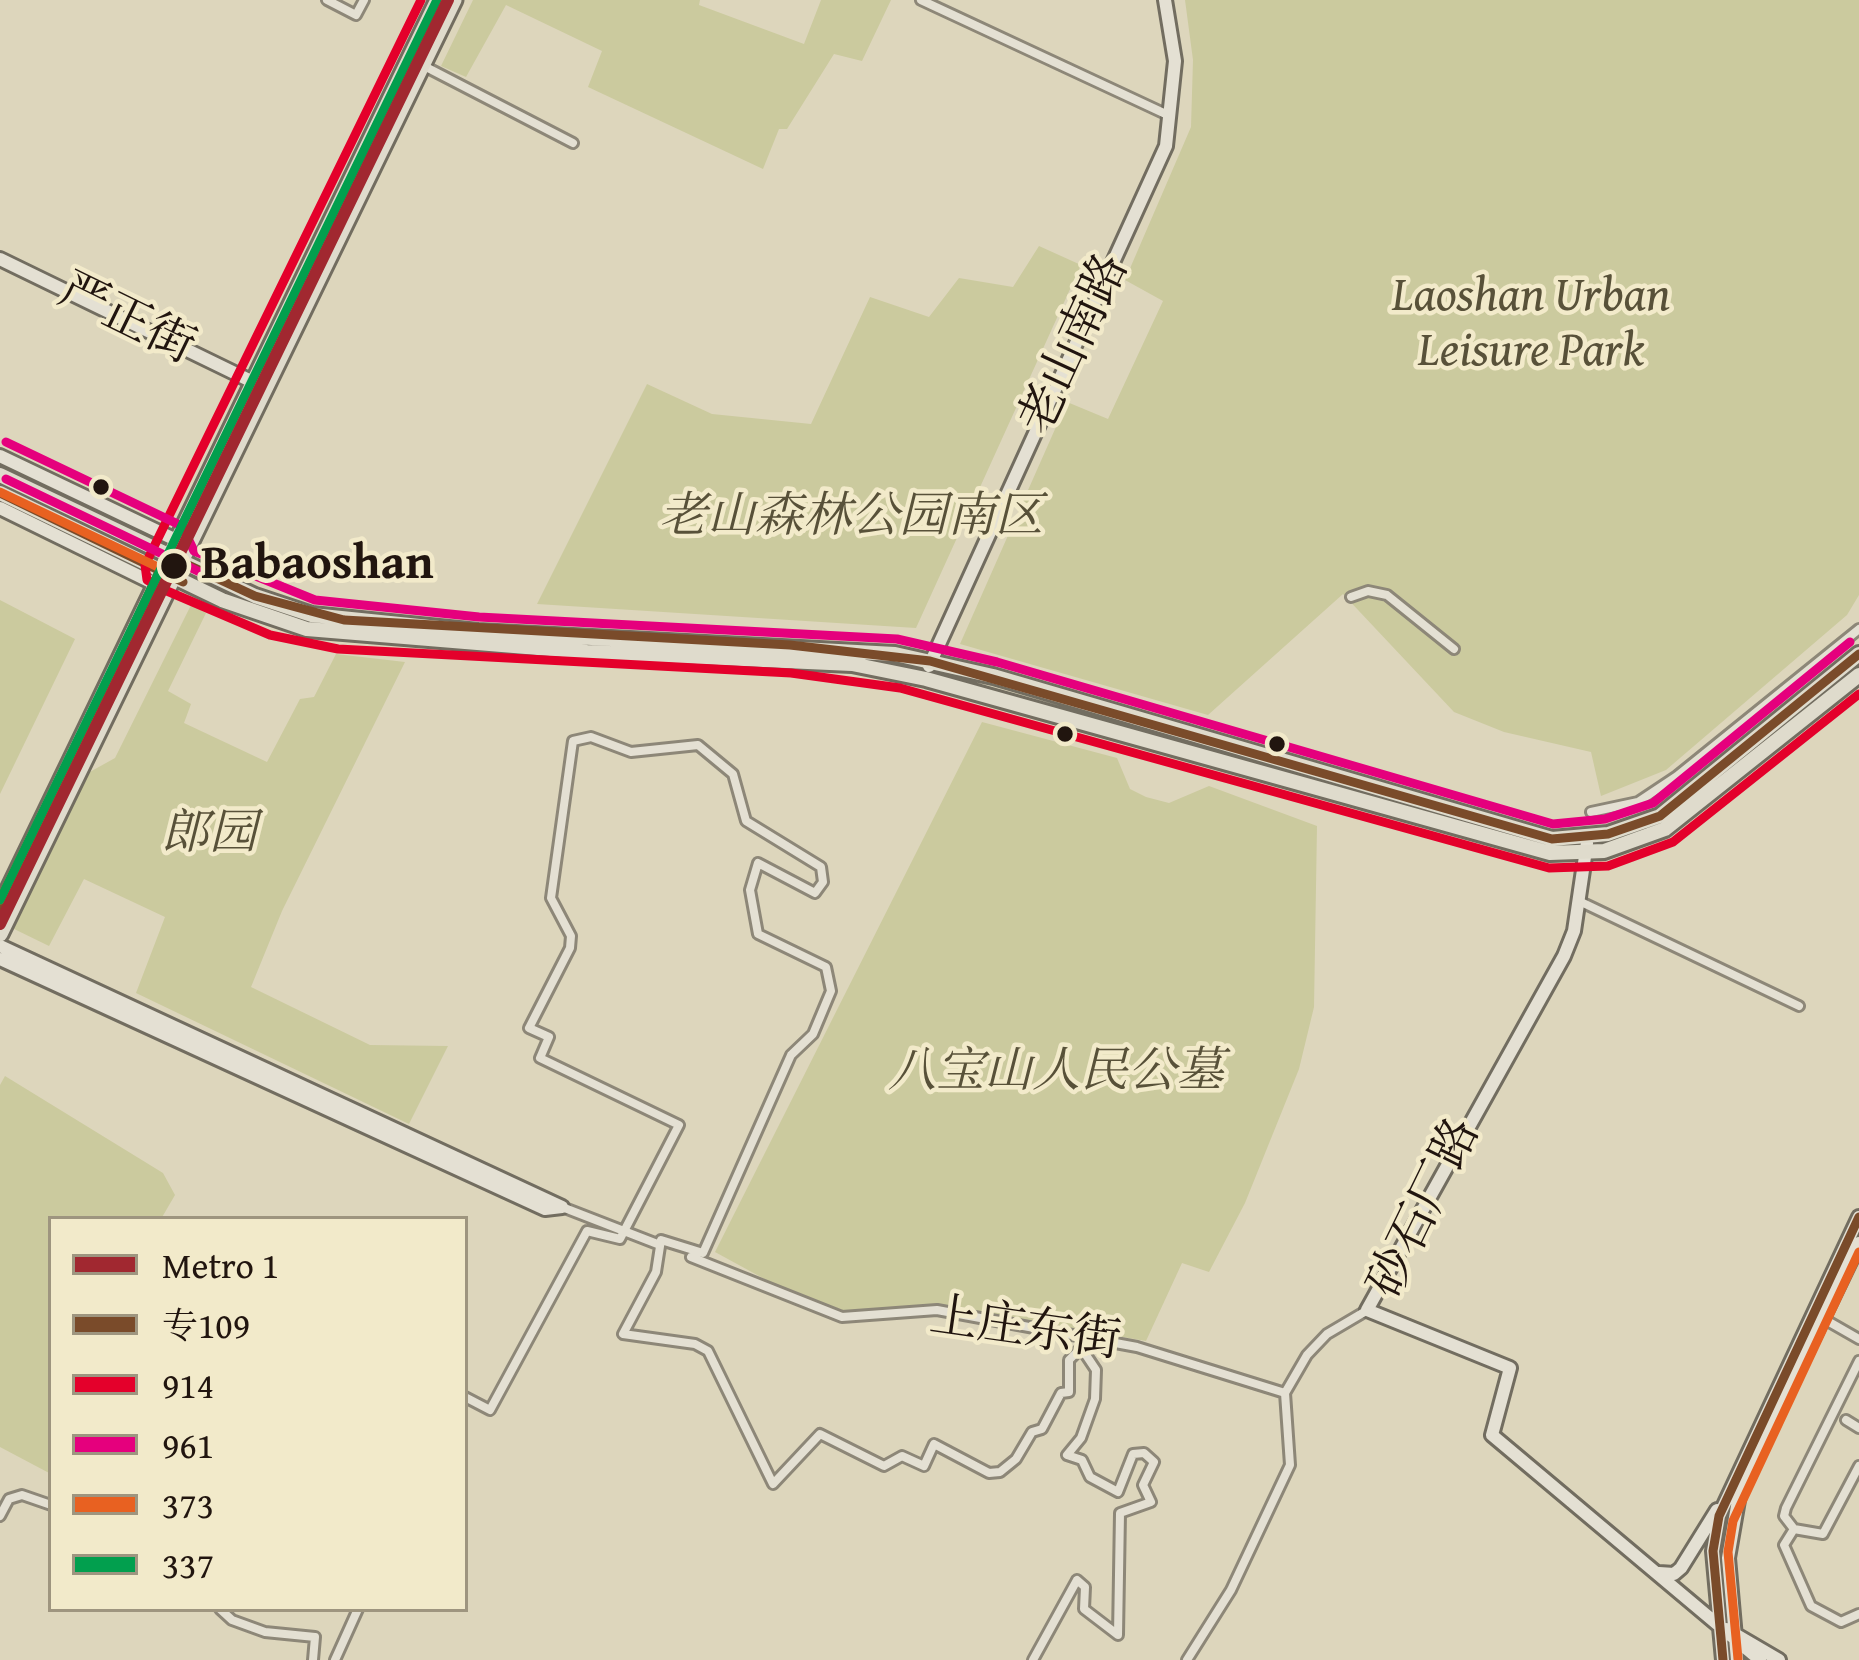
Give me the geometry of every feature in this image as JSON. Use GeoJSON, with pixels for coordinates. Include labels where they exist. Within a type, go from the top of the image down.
{"type":"FeatureCollection","features":[{"type":"Feature","properties":{"kind":"highway"},"geometry":{"type":"LineString","coordinates":[[0,934],[253,382],[438,0]]}},
{"type":"Feature","properties":{"kind":"highway"},"geometry":{"type":"LineString","coordinates":[[0,908],[454,0]]}},
{"type":"Feature","properties":{"kind":"main road","name":"老山南路"},"geometry":{"type":"LineString","coordinates":[[926,679],[930,661],[1150,187],[1171,117],[1175,61],[1165,0]]}},
{"type":"Feature","properties":{"kind":"main road","name":"严正街"},"geometry":{"type":"LineString","coordinates":[[0,259],[253,382]]}},
{"type":"Feature","properties":{"kind":"main road"},"geometry":{"type":"LineString","coordinates":[[0,456],[168,565]]}},
{"type":"Feature","properties":{"kind":"main road"},"geometry":{"type":"LineString","coordinates":[[0,475],[274,621],[341,634],[792,658],[926,679],[1516,846],[1585,853],[1630,844],[1665,830],[1859,675]]}},
{"type":"Feature","properties":{"kind":"main road"},"geometry":{"type":"LineString","coordinates":[[0,493],[168,565]]}},
{"type":"Feature","properties":{"kind":"main road"},"geometry":{"type":"LineString","coordinates":[[0,508],[279,605],[344,620],[478,632],[790,645],[930,661],[1552,839],[1588,836],[1660,816],[1859,654]]}},
{"type":"Feature","properties":{"kind":"main road","name":"砂石厂路"},"geometry":{"type":"LineString","coordinates":[[1588,836],[1580,901],[1564,956],[1367,1310],[1510,1369],[1492,1435],[1760,1660]]}},
{"type":"Feature","properties":{"kind":"main road","name":"上庄东街"},"geometry":{"type":"LineString","coordinates":[[0,946],[562,1207]]}},
{"type":"Feature","properties":{"kind":"main road","name":"上庄东街"},"geometry":{"type":"LineString","coordinates":[[0,958],[545,1209],[562,1207]]}},
{"type":"Feature","properties":{"kind":"main road"},"geometry":{"type":"LineString","coordinates":[[1647,1567],[1675,1574],[1726,1493],[1859,1217]]}},
{"type":"Feature","properties":{"kind":"main road"},"geometry":{"type":"LineString","coordinates":[[1723,1660],[1728,1633],[1728,1558],[1740,1489],[1859,1244]]}},
{"type":"Feature","properties":{"kind":"main road"},"geometry":{"type":"LineString","coordinates":[[1726,1493],[1713,1551],[1737,1660]]}},
{"type":"Feature","properties":{"kind":"main road","name":"砂石厂路"},"geometry":{"type":"LineString","coordinates":[[1728,1633],[1779,1660]]}},
{"type":"Feature","properties":{"kind":"street"},"geometry":{"type":"LineString","coordinates":[[327,0],[356,15],[364,0]]}},
{"type":"Feature","properties":{"kind":"street"},"geometry":{"type":"LineString","coordinates":[[921,0],[1171,117]]}},
{"type":"Feature","properties":{"kind":"street"},"geometry":{"type":"LineString","coordinates":[[423,66],[573,143]]}},
{"type":"Feature","properties":{"kind":"street"},"geometry":{"type":"LineString","coordinates":[[1351,596],[1368,591],[1387,595],[1454,650]]}},
{"type":"Feature","properties":{"kind":"street"},"geometry":{"type":"LineString","coordinates":[[1591,812],[1638,802],[1677,776],[1859,629]]}},
{"type":"Feature","properties":{"kind":"street"},"geometry":{"type":"LineString","coordinates":[[468,1399],[490,1410],[587,1231],[620,1239],[679,1125],[540,1058],[549,1037],[529,1028],[570,948],[571,936],[551,898],[573,741],[591,737],[631,752],[698,746],[733,774],[746,821],[821,867],[823,883],[815,893],[758,863],[750,890],[758,934],[826,967],[831,991],[813,1034],[791,1054],[703,1253],[661,1240],[656,1272],[622,1334],[695,1344],[708,1351],[773,1484],[820,1434],[884,1466],[902,1456],[924,1466],[934,1444],[989,1473],[1000,1472],[1016,1459],[1033,1432],[1042,1429],[1061,1393],[1069,1392],[1069,1360],[1078,1350],[1084,1352],[1098,1382],[1086,1428],[1067,1455],[1082,1460],[1090,1477],[1118,1492],[1133,1454],[1144,1454],[1154,1462],[1143,1485],[1150,1502],[1120,1513],[1118,1635],[1084,1610],[1085,1587],[1077,1580],[1033,1660]]}},
{"type":"Feature","properties":{"kind":"street"},"geometry":{"type":"LineString","coordinates":[[1580,901],[1799,1006]]}},
{"type":"Feature","properties":{"kind":"street","name":"上庄东街"},"geometry":{"type":"LineString","coordinates":[[562,1207],[842,1317],[937,1310],[1136,1346],[1285,1394]]}},
{"type":"Feature","properties":{"kind":"street"},"geometry":{"type":"LineString","coordinates":[[1187,1660],[1231,1590],[1290,1465],[1285,1394],[1317,1345],[1367,1310]]}},
{"type":"Feature","properties":{"kind":"street"},"geometry":{"type":"LineString","coordinates":[[1822,1318],[1859,1339]]}},
{"type":"Feature","properties":{"kind":"street"},"geometry":{"type":"LineString","coordinates":[[1794,1529],[1786,1508],[1859,1360]]}},
{"type":"Feature","properties":{"kind":"street"},"geometry":{"type":"LineString","coordinates":[[1846,1420],[1859,1428]]}},
{"type":"Feature","properties":{"kind":"street"},"geometry":{"type":"LineString","coordinates":[[1794,1529],[1822,1534],[1859,1466]]}},
{"type":"Feature","properties":{"kind":"street"},"geometry":{"type":"LineString","coordinates":[[0,1516],[9,1498],[22,1495],[48,1504]]}},
{"type":"Feature","properties":{"kind":"street"},"geometry":{"type":"LineString","coordinates":[[1794,1529],[1784,1545],[1811,1606],[1841,1622],[1859,1615]]}},
{"type":"Feature","properties":{"kind":"street"},"geometry":{"type":"LineString","coordinates":[[223,1612],[265,1632],[315,1637],[314,1660]]}},
{"type":"Feature","properties":{"kind":"street"},"geometry":{"type":"LineString","coordinates":[[335,1660],[357,1612]]}},
{"type":"Feature","properties":{"kind":"green space"},"geometry":{"type":"Polygon","coordinates":[[[473,0],[700,0],[699,5],[804,44],[821,0],[891,0],[862,61],[834,54],[787,129],[779,129],[763,169],[588,87],[602,51],[506,5],[466,77],[441,66],[473,0]]]}},
{"type":"Feature","properties":{"kind":"green space","name":"Laoshan Urban Leisure Park"},"geometry":{"type":"Polygon","coordinates":[[[1185,0],[1859,0],[1859,595],[1847,615],[1666,770],[1601,796],[1591,752],[1504,732],[1454,712],[1343,594],[1208,715],[960,644],[1067,402],[1108,419],[1163,301],[1125,280],[1191,127],[1193,60],[1185,0]]]}},
{"type":"Feature","properties":{"kind":"green space","name":"老山森林公园南区"},"geometry":{"type":"Polygon","coordinates":[[[1039,246],[1081,265],[916,628],[537,604],[647,384],[712,414],[811,424],[870,297],[929,317],[959,278],[1013,287],[1039,246]]]}},
{"type":"Feature","properties":{"kind":"green space"},"geometry":{"type":"Polygon","coordinates":[[[0,600],[75,639],[0,794],[0,600]]]}},
{"type":"Feature","properties":{"kind":"green space","name":"郎园"},"geometry":{"type":"Polygon","coordinates":[[[191,605],[206,613],[168,691],[191,704],[184,723],[267,762],[300,699],[314,697],[336,654],[405,662],[282,911],[251,987],[370,1045],[448,1046],[409,1124],[136,993],[165,917],[84,879],[49,946],[10,927],[88,773],[115,758],[191,605]]]}},
{"type":"Feature","properties":{"kind":"green space","name":"八宝山人民公墓"},"geometry":{"type":"Polygon","coordinates":[[[982,722],[1117,758],[1130,789],[1146,797],[1169,803],[1209,786],[1317,826],[1314,1007],[1299,1069],[1245,1203],[1209,1272],[1182,1263],[1146,1341],[943,1306],[851,1315],[781,1288],[715,1252],[982,722]]]}},
{"type":"Feature","properties":{"kind":"green space"},"geometry":{"type":"Polygon","coordinates":[[[5,1076],[163,1173],[175,1195],[163,1216],[48,1216],[48,1472],[0,1447],[0,1085],[5,1076]]]}},
{"type":"Feature","properties":{"kind":"metro line","name":"1"},"geometry":{"type":"LineString","coordinates":[[0,924],[448,0]]}},
{"type":"Feature","properties":{"kind":"transit line","name":"914"},"geometry":{"type":"LineString","coordinates":[[421,0],[145,565],[147,580],[167,591],[270,635],[338,649],[791,673],[900,688],[1549,868],[1608,866],[1673,842],[1859,694]]}},
{"type":"Feature","properties":{"kind":"transit line","name":"337"},"geometry":{"type":"LineString","coordinates":[[0,900],[437,0]]}},
{"type":"Feature","properties":{"kind":"transit line","name":"961"},"geometry":{"type":"LineString","coordinates":[[6,442],[182,526],[194,551],[315,600],[479,617],[897,639],[997,662],[1553,824],[1605,819],[1653,803],[1850,642]]}},
{"type":"Feature","properties":{"kind":"transit line","name":"961"},"geometry":{"type":"LineString","coordinates":[[6,479],[206,575]]}},
{"type":"Feature","properties":{"kind":"transit line","name":"373"},"geometry":{"type":"LineString","coordinates":[[0,492],[162,569],[0,900]]}},
{"type":"Feature","properties":{"kind":"transit line","name":"专109"},"geometry":{"type":"LineString","coordinates":[[0,493],[183,582]]}},
{"type":"Feature","properties":{"kind":"transit line","name":"专109"},"geometry":{"type":"LineString","coordinates":[[0,908],[167,555],[255,596],[344,620],[790,645],[930,661],[1552,839],[1608,834],[1660,816],[1859,654]]}},
{"type":"Feature","properties":{"kind":"transit line","name":"专109"},"geometry":{"type":"LineString","coordinates":[[1723,1660],[1713,1551],[1719,1516],[1859,1217]]}},
{"type":"Feature","properties":{"kind":"transit line","name":"373"},"geometry":{"type":"LineString","coordinates":[[1738,1659],[1728,1552],[1733,1521],[1859,1252]]}},
{"type":"Feature","properties":{"kind":"place","name":"Babaoshan"},"geometry":{"type":"Point","coordinates":[174,566]}}]}
